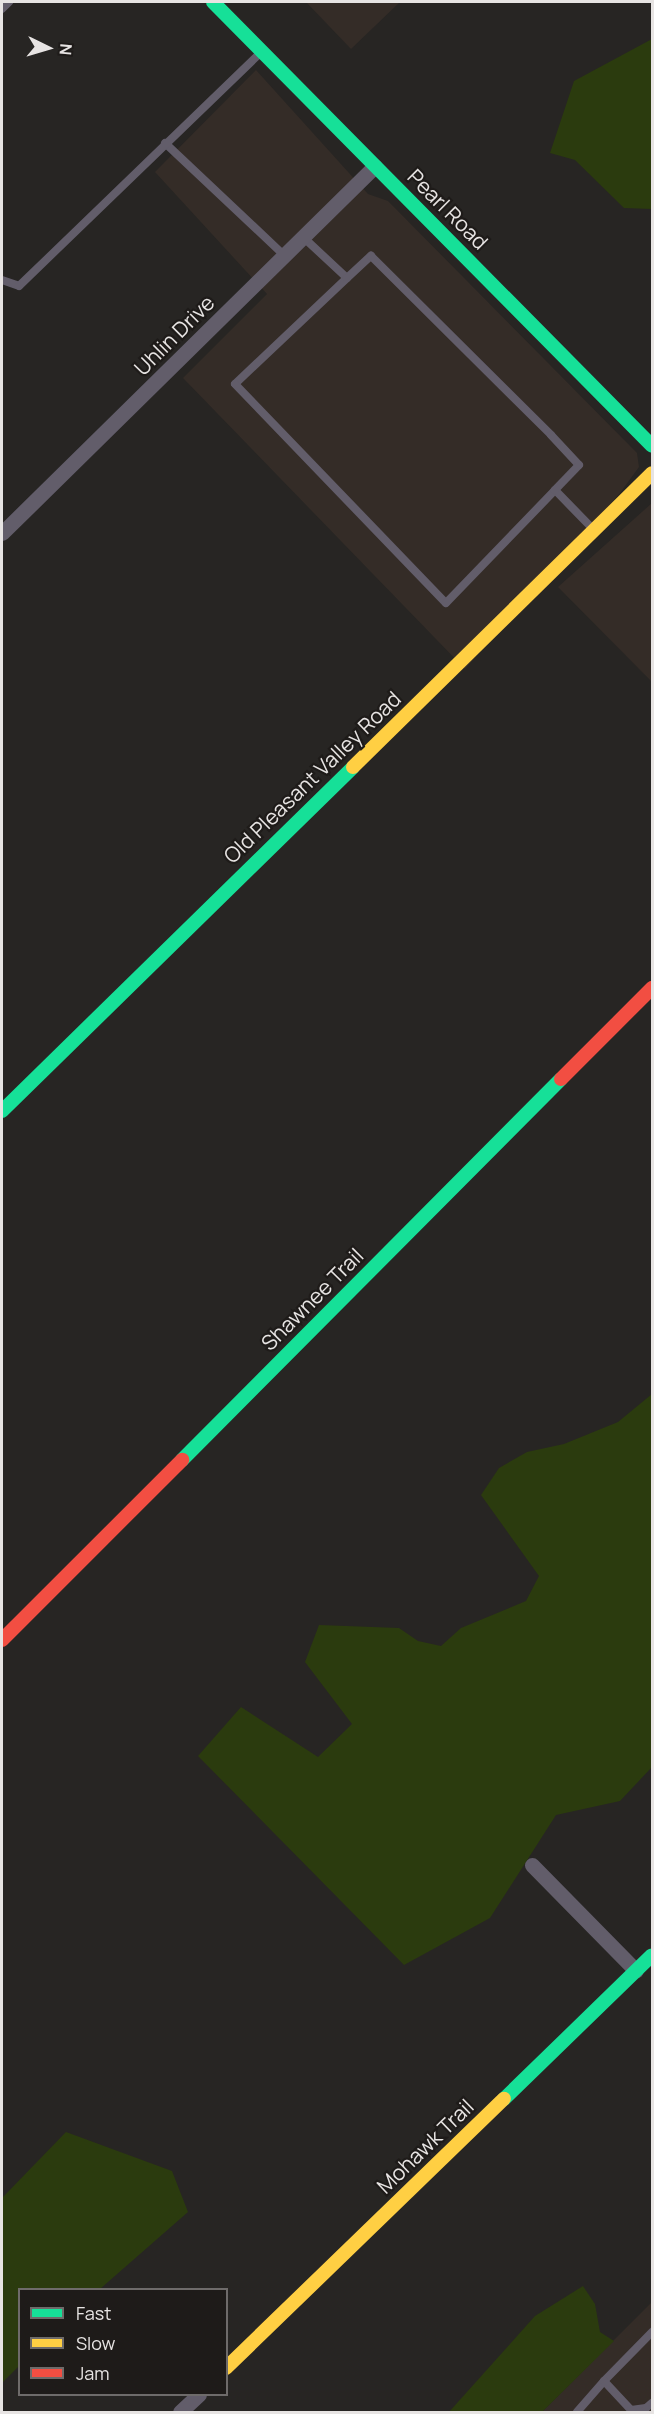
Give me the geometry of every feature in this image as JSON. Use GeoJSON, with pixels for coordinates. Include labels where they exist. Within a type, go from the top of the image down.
{"type":"FeatureCollection","features":[{"type":"Feature","properties":{"kind":"street","name":"Pearl Road"},"geometry":{"type":"LineString","coordinates":[[220,4],[262,51],[652,446]]}},
{"type":"Feature","properties":{"kind":"street","name":"Uhlin Drive"},"geometry":{"type":"LineString","coordinates":[[2,533],[375,166]]}},
{"type":"Feature","properties":{"kind":"street","name":"Old Pleasant Valley Road"},"geometry":{"type":"LineString","coordinates":[[2,1111],[652,473]]}},
{"type":"Feature","properties":{"kind":"street","name":"Shawnee Trail"},"geometry":{"type":"LineString","coordinates":[[2,1640],[652,988]]}},
{"type":"Feature","properties":{"kind":"street"},"geometry":{"type":"LineString","coordinates":[[532,1865],[636,1971]]}},
{"type":"Feature","properties":{"kind":"street","name":"Mohawk Trail"},"geometry":{"type":"LineString","coordinates":[[228,2366],[652,1955]]}},
{"type":"Feature","properties":{"kind":"street"},"geometry":{"type":"LineString","coordinates":[[180,2412],[197,2396]]}},
{"type":"Feature","properties":{"kind":"lane"},"geometry":{"type":"LineString","coordinates":[[2,9],[9,2]]}},
{"type":"Feature","properties":{"kind":"lane"},"geometry":{"type":"LineString","coordinates":[[2,280],[19,286],[262,51]]}},
{"type":"Feature","properties":{"kind":"lane"},"geometry":{"type":"LineString","coordinates":[[165,143],[285,255]]}},
{"type":"Feature","properties":{"kind":"lane"},"geometry":{"type":"LineString","coordinates":[[303,237],[347,278]]}},
{"type":"Feature","properties":{"kind":"lane"},"geometry":{"type":"LineString","coordinates":[[371,256],[579,465],[446,603],[235,384],[347,278],[371,256]]}},
{"type":"Feature","properties":{"kind":"lane"},"geometry":{"type":"LineString","coordinates":[[555,490],[594,530]]}},
{"type":"Feature","properties":{"kind":"lane"},"geometry":{"type":"LineString","coordinates":[[577,2412],[604,2380],[652,2332]]}},
{"type":"Feature","properties":{"kind":"lane"},"geometry":{"type":"LineString","coordinates":[[604,2380],[631,2409],[646,2408],[652,2403]]}},
{"type":"Feature","properties":{"kind":"shaded area"},"geometry":{"type":"Polygon","coordinates":[[[306,2],[400,2],[351,49],[306,2]]]}},
{"type":"Feature","properties":{"kind":"shaded area"},"geometry":{"type":"Polygon","coordinates":[[[256,70],[368,194],[388,201],[637,453],[639,467],[620,493],[465,669],[183,378],[267,294],[155,172],[256,70]]]}},
{"type":"Feature","properties":{"kind":"shaded area"},"geometry":{"type":"Polygon","coordinates":[[[652,503],[652,682],[558,587],[652,503]]]}},
{"type":"Feature","properties":{"kind":"shaded area"},"geometry":{"type":"Polygon","coordinates":[[[652,2302],[652,2412],[542,2412],[652,2302]]]}},
{"type":"Feature","properties":{"kind":"green space"},"geometry":{"type":"Polygon","coordinates":[[[652,39],[652,209],[624,208],[575,160],[550,153],[574,81],[652,39]]]}},
{"type":"Feature","properties":{"kind":"green space"},"geometry":{"type":"Polygon","coordinates":[[[652,1394],[652,1767],[620,1801],[556,1815],[490,1918],[404,1965],[198,1756],[241,1707],[318,1757],[352,1724],[305,1662],[319,1625],[399,1628],[418,1641],[441,1646],[461,1628],[526,1601],[539,1576],[481,1495],[499,1468],[527,1452],[564,1444],[618,1422],[652,1394]]]}},
{"type":"Feature","properties":{"kind":"green space"},"geometry":{"type":"Polygon","coordinates":[[[66,2132],[172,2171],[188,2212],[101,2288],[18,2288],[18,2367],[2,2383],[2,2198],[66,2132]]]}},
{"type":"Feature","properties":{"kind":"green space"},"geometry":{"type":"Polygon","coordinates":[[[583,2286],[595,2304],[600,2332],[614,2341],[542,2412],[449,2412],[535,2316],[583,2286]]]}},
{"type":"Feature","properties":{"kind":"traffic: fast"},"geometry":{"type":"LineString","coordinates":[[213,2],[652,446]]}},
{"type":"Feature","properties":{"kind":"traffic: fast"},"geometry":{"type":"LineString","coordinates":[[2,1111],[353,767]]}},
{"type":"Feature","properties":{"kind":"traffic: fast"},"geometry":{"type":"LineString","coordinates":[[182,1460],[561,1079]]}},
{"type":"Feature","properties":{"kind":"traffic: fast"},"geometry":{"type":"LineString","coordinates":[[504,2099],[652,1955]]}},
{"type":"Feature","properties":{"kind":"traffic: slow"},"geometry":{"type":"LineString","coordinates":[[353,767],[652,473]]}},
{"type":"Feature","properties":{"kind":"traffic: slow"},"geometry":{"type":"LineString","coordinates":[[228,2366],[504,2099]]}},
{"type":"Feature","properties":{"kind":"traffic: jam"},"geometry":{"type":"LineString","coordinates":[[561,1079],[652,988]]}},
{"type":"Feature","properties":{"kind":"traffic: jam"},"geometry":{"type":"LineString","coordinates":[[2,1640],[182,1460]]}}]}
